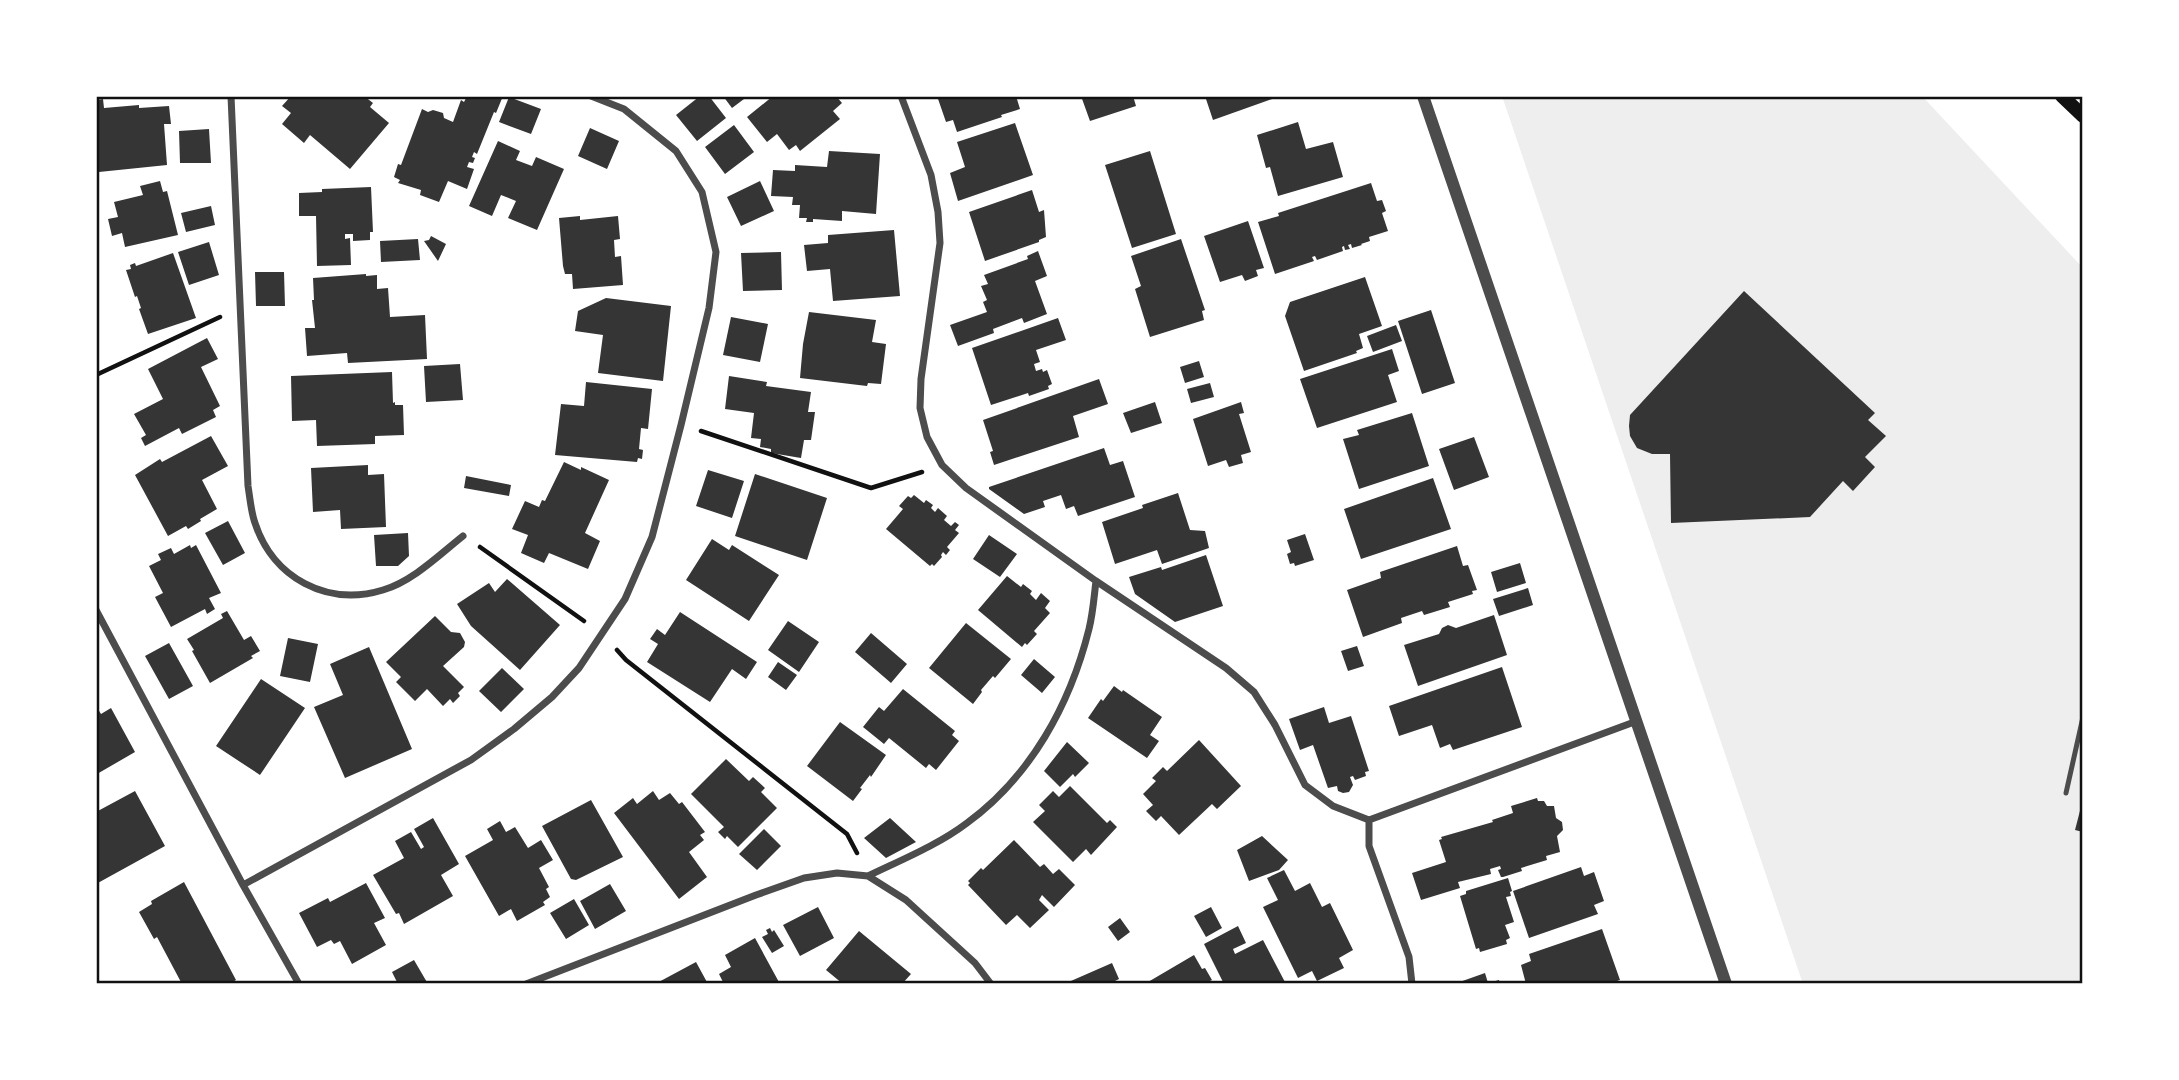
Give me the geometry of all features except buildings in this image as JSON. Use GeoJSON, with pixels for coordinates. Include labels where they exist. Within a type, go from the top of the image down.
{"type":"FeatureCollection","features":[{"type":"Feature","properties":{"kind":"main road"},"geometry":{"type":"LineString","coordinates":[[2063,96],[2083,116]]}},
{"type":"Feature","properties":{"kind":"street"},"geometry":{"type":"LineString","coordinates":[[231,96],[248,486],[254,522],[270,555],[296,580],[327,593],[356,596],[385,590],[415,574],[463,536]]}},
{"type":"Feature","properties":{"kind":"street"},"geometry":{"type":"LineString","coordinates":[[243,885],[471,760],[514,729],[552,697],[579,668],[625,599],[652,537],[709,308],[716,253],[702,192],[676,151],[624,109],[591,96]]}},
{"type":"Feature","properties":{"kind":"street"},"geometry":{"type":"LineString","coordinates":[[901,96],[931,175],[938,212],[940,243],[920,408],[927,437],[943,465],[966,488],[1096,581],[1226,668],[1254,692],[1275,725],[1305,785],[1333,807],[1369,820],[1637,722]]}},
{"type":"Feature","properties":{"kind":"street"},"geometry":{"type":"LineString","coordinates":[[1423,96],[1726,984]]}},
{"type":"Feature","properties":{"kind":"street"},"geometry":{"type":"LineString","coordinates":[[869,876],[966,824],[1006,789],[1042,744],[1067,696],[1089,628],[1096,581]]}},
{"type":"Feature","properties":{"kind":"street"},"geometry":{"type":"LineString","coordinates":[[96,610],[299,984]]}},
{"type":"Feature","properties":{"kind":"street"},"geometry":{"type":"LineString","coordinates":[[1369,820],[1369,846],[1409,957],[1412,984]]}},
{"type":"Feature","properties":{"kind":"street"},"geometry":{"type":"LineString","coordinates":[[526,984],[804,878],[837,873],[869,876],[906,900],[975,963],[991,984]]}},
{"type":"Feature","properties":{"kind":"lane"},"geometry":{"type":"LineString","coordinates":[[2066,793],[2083,717]]}},
{"type":"Feature","properties":{"kind":"path"},"geometry":{"type":"LineString","coordinates":[[96,375],[240,307]]}},
{"type":"Feature","properties":{"kind":"path"},"geometry":{"type":"LineString","coordinates":[[681,425],[871,488],[943,465]]}},
{"type":"Feature","properties":{"kind":"path"},"geometry":{"type":"LineString","coordinates":[[463,536],[603,634]]}},
{"type":"Feature","properties":{"kind":"path"},"geometry":{"type":"LineString","coordinates":[[626,660],[847,834]]}},
{"type":"Feature","properties":{"kind":"shaded area"},"geometry":{"type":"Polygon","coordinates":[[[1502,96],[1922,96],[2083,268],[2083,984],[1803,984],[1502,96]]]}}]}
